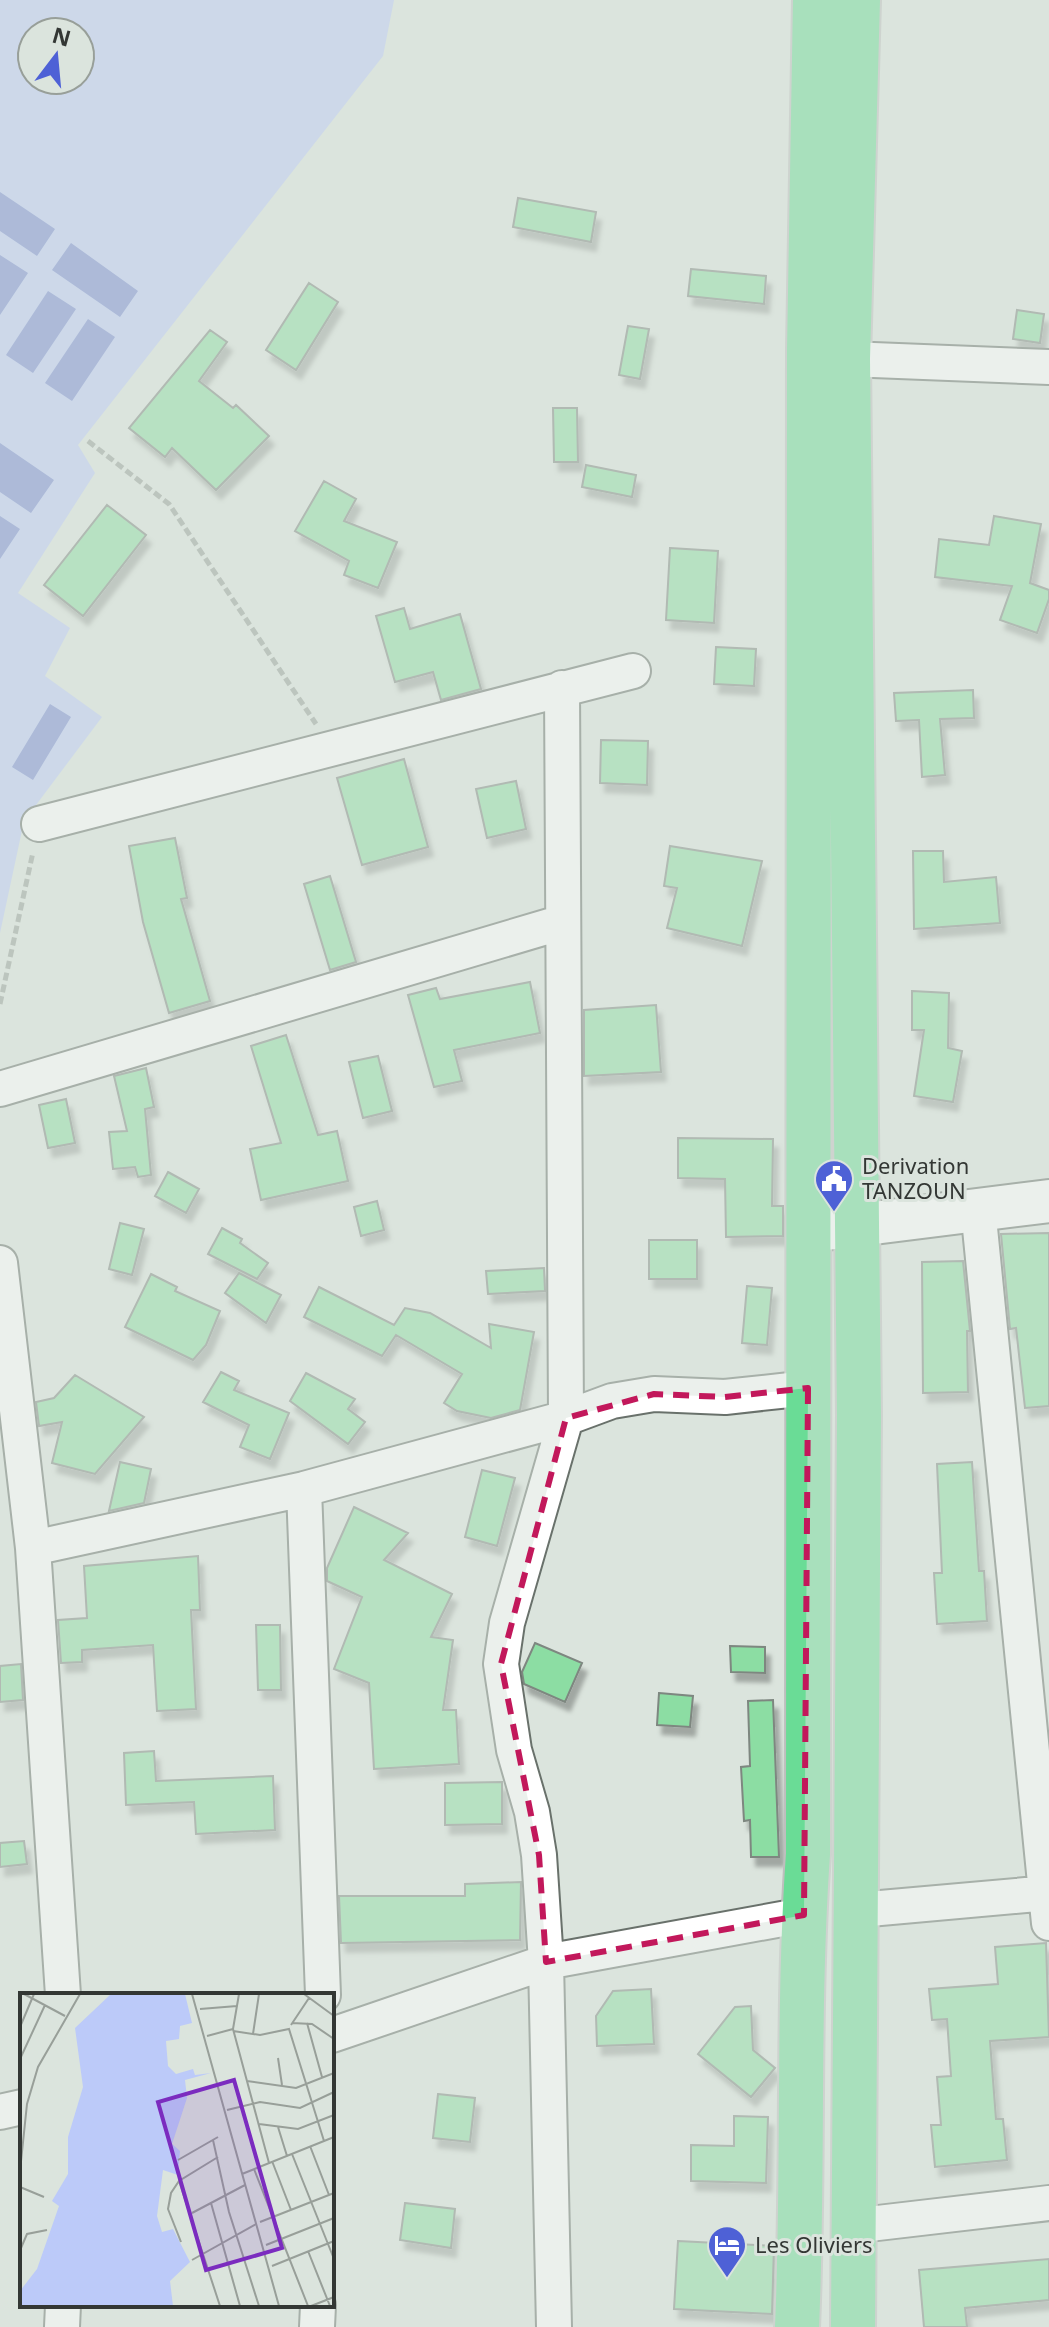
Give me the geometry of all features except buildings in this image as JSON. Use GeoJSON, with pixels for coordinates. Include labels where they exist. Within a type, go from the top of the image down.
{"type":"FeatureCollection","features":[{"type":"Feature","properties":{"kind":"highway"},"geometry":{"type":"LineString","coordinates":[[797,2327],[802,2222],[804,1915],[808,1854],[809,351],[815,0]]}},
{"type":"Feature","properties":{"kind":"highway"},"geometry":{"type":"LineString","coordinates":[[853,2327],[858,1910],[858,1224],[848,359],[858,0]]}},
{"type":"Feature","properties":{"kind":"street"},"geometry":{"type":"LineString","coordinates":[[848,359],[1049,367]]}},
{"type":"Feature","properties":{"kind":"street"},"geometry":{"type":"LineString","coordinates":[[39,824],[633,671]]}},
{"type":"Feature","properties":{"kind":"street"},"geometry":{"type":"LineString","coordinates":[[554,2327],[546,1962],[539,1855],[514,1750],[501,1664],[507,1623],[566,1418],[562,688]]}},
{"type":"Feature","properties":{"kind":"street"},"geometry":{"type":"LineString","coordinates":[[0,1089],[563,922]]}},
{"type":"Feature","properties":{"kind":"street"},"geometry":{"type":"LineString","coordinates":[[810,1231],[1049,1201]]}},
{"type":"Feature","properties":{"kind":"street"},"geometry":{"type":"LineString","coordinates":[[858,1910],[1048,1903],[978,1208]]}},
{"type":"Feature","properties":{"kind":"street"},"geometry":{"type":"LineString","coordinates":[[0,1263],[33,1548],[63,1993]]}},
{"type":"Feature","properties":{"kind":"street"},"geometry":{"type":"LineString","coordinates":[[33,1548],[304,1489],[566,1418],[612,1401],[654,1394],[725,1397],[808,1388]]}},
{"type":"Feature","properties":{"kind":"street"},"geometry":{"type":"LineString","coordinates":[[304,1489],[323,1993]]}},
{"type":"Feature","properties":{"kind":"street"},"geometry":{"type":"LineString","coordinates":[[334,2034],[546,1962],[804,1915]]}},
{"type":"Feature","properties":{"kind":"street"},"geometry":{"type":"LineString","coordinates":[[0,2112],[20,2107]]}},
{"type":"Feature","properties":{"kind":"street"},"geometry":{"type":"LineString","coordinates":[[852,2226],[1049,2203]]}},
{"type":"Feature","properties":{"kind":"street"},"geometry":{"type":"LineString","coordinates":[[62,2327],[63,2307]]}},
{"type":"Feature","properties":{"kind":"street"},"geometry":{"type":"LineString","coordinates":[[317,2327],[318,2307]]}},
{"type":"Feature","properties":{"kind":"path"},"geometry":{"type":"LineString","coordinates":[[88,441],[169,504],[331,748]]}},
{"type":"Feature","properties":{"kind":"path"},"geometry":{"type":"LineString","coordinates":[[0,1004],[39,824]]}},
{"type":"Feature","properties":{"kind":"highlighted area"},"geometry":{"type":"Polygon","coordinates":[[[808,1388],[804,1915],[546,1962],[539,1855],[501,1664],[566,1418],[654,1394],[725,1397],[808,1388]]]}},
{"type":"Feature","properties":{"kind":"shaded area"},"geometry":{"type":"Polygon","coordinates":[[[0,0],[394,0],[383,56],[78,445],[95,473],[18,593],[70,628],[45,676],[102,717],[24,821],[0,933],[0,0]]]}},
{"type":"Feature","properties":{"kind":"water"},"geometry":{"type":"Polygon","coordinates":[[[0,192],[55,229],[37,256],[0,231],[0,192]]]}},
{"type":"Feature","properties":{"kind":"water"},"geometry":{"type":"Polygon","coordinates":[[[71,243],[138,291],[120,317],[52,270],[71,243]]]}},
{"type":"Feature","properties":{"kind":"water"},"geometry":{"type":"Polygon","coordinates":[[[0,255],[28,273],[0,315],[0,255]]]}},
{"type":"Feature","properties":{"kind":"water"},"geometry":{"type":"Polygon","coordinates":[[[48,291],[76,309],[33,373],[6,355],[48,291]]]}},
{"type":"Feature","properties":{"kind":"water"},"geometry":{"type":"Polygon","coordinates":[[[88,319],[115,337],[72,401],[45,383],[88,319]]]}},
{"type":"Feature","properties":{"kind":"water"},"geometry":{"type":"Polygon","coordinates":[[[0,443],[54,480],[31,513],[0,492],[0,443]]]}},
{"type":"Feature","properties":{"kind":"water"},"geometry":{"type":"Polygon","coordinates":[[[0,516],[20,529],[0,559],[0,516]]]}},
{"type":"Feature","properties":{"kind":"water"},"geometry":{"type":"Polygon","coordinates":[[[50,704],[71,717],[33,780],[12,767],[50,704]]]}},
{"type":"Feature","properties":{"kind":"place","name":"Derivation TANZOUN"},"geometry":{"type":"Point","coordinates":[834,1213]}},
{"type":"Feature","properties":{"kind":"place","name":"Les Oliviers"},"geometry":{"type":"Point","coordinates":[727,2279]}}]}
